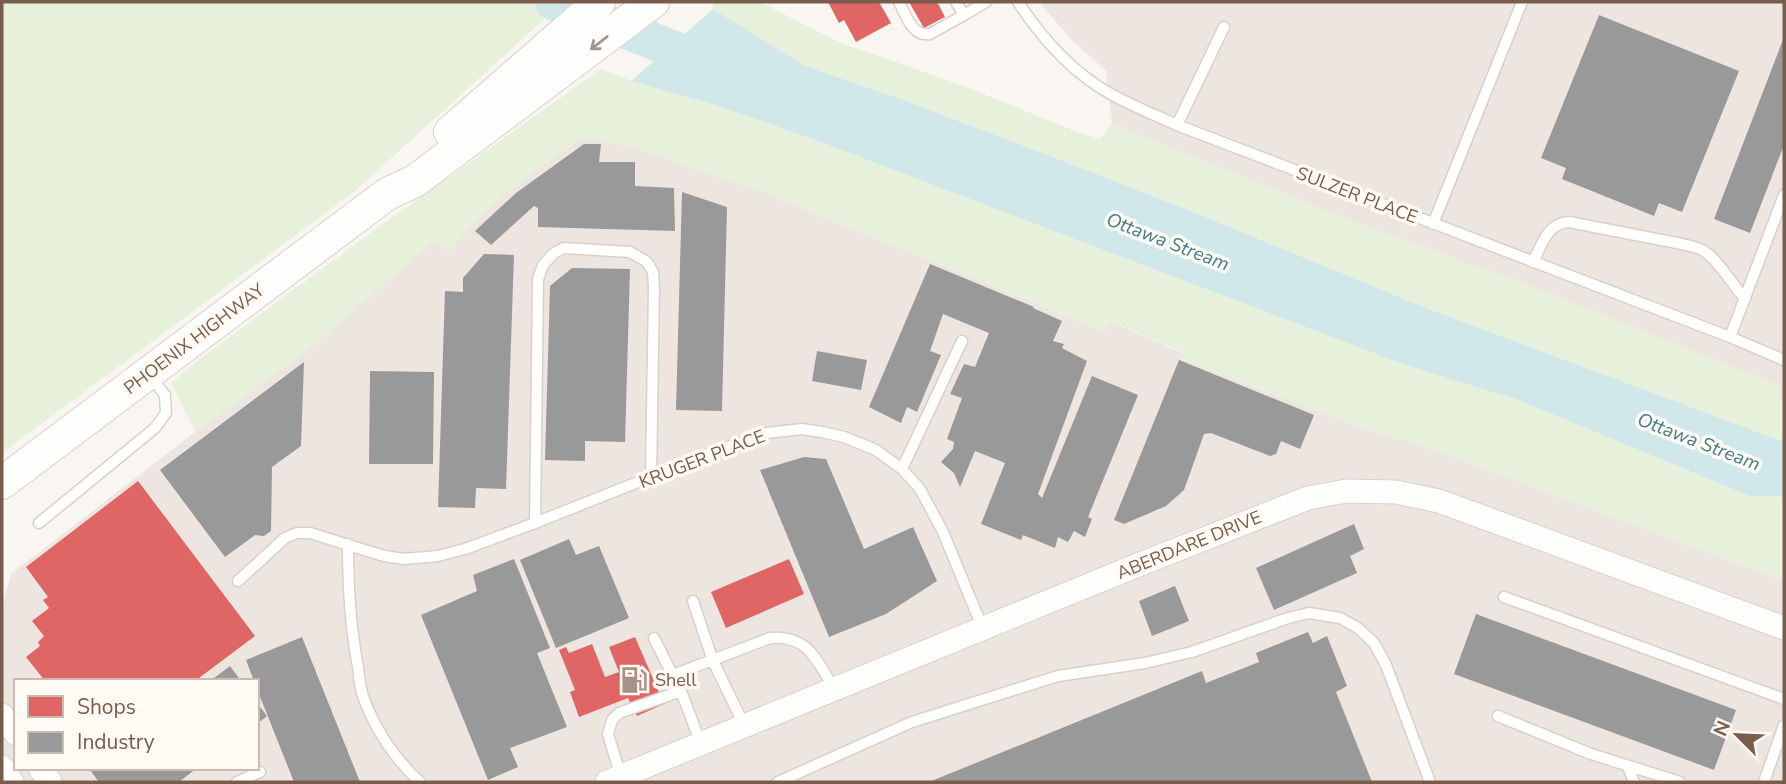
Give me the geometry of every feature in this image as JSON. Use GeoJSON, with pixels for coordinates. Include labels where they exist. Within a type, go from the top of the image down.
{"type":"FeatureCollection","features":[{"type":"Feature","properties":{"kind":"main road","name":"PHOENIX HIGHWAY"},"geometry":{"type":"LineString","coordinates":[[534,76],[599,2]]}},
{"type":"Feature","properties":{"kind":"main road","name":"PHOENIX HIGHWAY"},"geometry":{"type":"LineString","coordinates":[[2,483],[387,194],[404,172],[534,76],[653,2]]}},
{"type":"Feature","properties":{"kind":"street","name":"ABERDARE DRIVE"},"geometry":{"type":"LineString","coordinates":[[614,780],[1308,498],[1346,492],[1396,492],[1439,501],[1784,628]]}},
{"type":"Feature","properties":{"kind":"street"},"geometry":{"type":"LineString","coordinates":[[2,715],[14,731]]}},
{"type":"Feature","properties":{"kind":"street"},"geometry":{"type":"LineString","coordinates":[[2,767],[12,782]]}},
{"type":"Feature","properties":{"kind":"lane"},"geometry":{"type":"LineString","coordinates":[[899,2],[913,29],[923,35],[930,34],[986,2]]}},
{"type":"Feature","properties":{"kind":"lane"},"geometry":{"type":"LineString","coordinates":[[956,2],[964,15]]}},
{"type":"Feature","properties":{"kind":"lane","name":"SULZER PLACE"},"geometry":{"type":"LineString","coordinates":[[1018,2],[1065,61],[1107,92],[1177,125],[1784,360]]}},
{"type":"Feature","properties":{"kind":"lane"},"geometry":{"type":"LineString","coordinates":[[1433,225],[1522,2]]}},
{"type":"Feature","properties":{"kind":"lane"},"geometry":{"type":"LineString","coordinates":[[1177,125],[1224,27]]}},
{"type":"Feature","properties":{"kind":"lane"},"geometry":{"type":"LineString","coordinates":[[1730,337],[1784,195]]}},
{"type":"Feature","properties":{"kind":"lane"},"geometry":{"type":"LineString","coordinates":[[1533,262],[1554,226],[1569,222],[1700,249],[1707,253],[1745,299]]}},
{"type":"Feature","properties":{"kind":"lane"},"geometry":{"type":"LineString","coordinates":[[535,523],[538,279],[543,265],[564,247],[630,252],[647,262],[653,272],[651,478]]}},
{"type":"Feature","properties":{"kind":"lane"},"geometry":{"type":"LineString","coordinates":[[902,469],[962,341]]}},
{"type":"Feature","properties":{"kind":"lane"},"geometry":{"type":"LineString","coordinates":[[39,523],[155,428],[166,413],[164,395],[148,374]]}},
{"type":"Feature","properties":{"kind":"lane","name":"KRUGER PLACE"},"geometry":{"type":"LineString","coordinates":[[238,582],[285,538],[297,533],[329,538],[384,556],[404,559],[438,556],[535,523],[767,433],[802,429],[844,437],[876,450],[902,469],[920,489],[943,532],[983,629]]}},
{"type":"Feature","properties":{"kind":"lane"},"geometry":{"type":"LineString","coordinates":[[348,544],[350,612],[363,697],[383,738],[407,770],[420,782]]}},
{"type":"Feature","properties":{"kind":"lane"},"geometry":{"type":"LineString","coordinates":[[1504,597],[1784,699]]}},
{"type":"Feature","properties":{"kind":"lane"},"geometry":{"type":"LineString","coordinates":[[693,601],[713,661],[745,727]]}},
{"type":"Feature","properties":{"kind":"lane"},"geometry":{"type":"LineString","coordinates":[[778,782],[912,722],[1058,676],[1145,663],[1192,652],[1309,612],[1340,618],[1358,628],[1374,643],[1386,665],[1430,782]]}},
{"type":"Feature","properties":{"kind":"lane"},"geometry":{"type":"LineString","coordinates":[[673,675],[770,638],[784,636],[807,648],[835,690]]}},
{"type":"Feature","properties":{"kind":"lane"},"geometry":{"type":"LineString","coordinates":[[654,638],[681,691],[701,744]]}},
{"type":"Feature","properties":{"kind":"lane"},"geometry":{"type":"LineString","coordinates":[[614,780],[608,734],[612,720],[619,713],[681,691]]}},
{"type":"Feature","properties":{"kind":"lane"},"geometry":{"type":"LineString","coordinates":[[1498,716],[1591,754],[1632,776],[1680,782]]}},
{"type":"Feature","properties":{"kind":"lane"},"geometry":{"type":"LineString","coordinates":[[1764,782],[1784,725]]}},
{"type":"Feature","properties":{"kind":"lane"},"geometry":{"type":"LineString","coordinates":[[237,782],[260,772]]}},
{"type":"Feature","properties":{"kind":"lane"},"geometry":{"type":"LineString","coordinates":[[1620,782],[1632,776]]}},
{"type":"Feature","properties":{"kind":"shaded area"},"geometry":{"type":"Polygon","coordinates":[[[1039,2],[1784,2],[1784,400],[1778,398],[1782,387],[1512,279],[1348,220],[1112,124],[1106,71],[1071,39],[1039,2]]]}},
{"type":"Feature","properties":{"kind":"shaded area"},"geometry":{"type":"Polygon","coordinates":[[[578,140],[632,146],[765,193],[1103,331],[1108,321],[1185,354],[1183,360],[1369,430],[1444,453],[1784,580],[1784,782],[2,782],[2,607],[11,574],[195,432],[305,352],[432,242],[451,250],[469,227],[510,189],[578,140]]]}},
{"type":"Feature","properties":{"kind":"green space"},"geometry":{"type":"Polygon","coordinates":[[[2,2],[563,2],[355,191],[2,453],[2,2]]]}},
{"type":"Feature","properties":{"kind":"green space"},"geometry":{"type":"Polygon","coordinates":[[[713,2],[760,2],[841,43],[961,85],[1080,133],[1100,139],[1112,124],[1348,220],[1512,279],[1782,387],[1778,398],[1784,401],[1784,442],[1426,308],[1058,159],[805,66],[713,9],[713,2]]]}},
{"type":"Feature","properties":{"kind":"green space"},"geometry":{"type":"Polygon","coordinates":[[[601,69],[810,138],[1407,365],[1518,400],[1750,496],[1780,496],[1784,498],[1784,580],[1444,453],[1369,430],[1183,360],[1185,353],[1109,321],[1104,331],[765,193],[632,146],[595,140],[578,140],[510,189],[469,227],[451,251],[432,242],[305,352],[195,432],[171,383],[379,227],[601,69]]]}},
{"type":"Feature","properties":{"kind":"water"},"geometry":{"type":"Polygon","coordinates":[[[713,9],[805,66],[1058,159],[1426,308],[1784,442],[1784,498],[1750,496],[1518,400],[1403,364],[810,138],[712,104],[631,81],[713,9]]]}},
{"type":"Feature","properties":{"kind":"building: Shops"},"geometry":{"type":"Polygon","coordinates":[[[828,2],[879,2],[891,23],[856,42],[844,20],[839,23],[828,2]]]}},
{"type":"Feature","properties":{"kind":"building: Shops"},"geometry":{"type":"Polygon","coordinates":[[[909,2],[937,2],[945,17],[924,28],[909,2]]]}},
{"type":"Feature","properties":{"kind":"building: Shops"},"geometry":{"type":"Polygon","coordinates":[[[138,481],[255,636],[198,679],[43,679],[26,657],[40,646],[38,642],[44,636],[32,621],[49,608],[43,600],[48,597],[26,567],[138,481]]]}},
{"type":"Feature","properties":{"kind":"building: Shops"},"geometry":{"type":"Polygon","coordinates":[[[789,559],[804,594],[726,628],[711,592],[789,559]]]}},
{"type":"Feature","properties":{"kind":"building: Shops"},"geometry":{"type":"Polygon","coordinates":[[[635,637],[664,704],[637,716],[628,698],[579,717],[570,692],[575,690],[559,650],[566,647],[569,653],[592,644],[605,677],[619,672],[609,647],[635,637]]]}},
{"type":"Feature","properties":{"kind":"building: Industry"},"geometry":{"type":"Polygon","coordinates":[[[1599,15],[1739,71],[1682,212],[1659,203],[1654,216],[1562,179],[1566,168],[1541,158],[1599,15]]]}},
{"type":"Feature","properties":{"kind":"building: Industry"},"geometry":{"type":"Polygon","coordinates":[[[1784,37],[1784,145],[1750,233],[1714,219],[1784,37]]]}},
{"type":"Feature","properties":{"kind":"building: Industry"},"geometry":{"type":"Polygon","coordinates":[[[584,144],[601,144],[599,162],[635,162],[635,186],[674,188],[675,231],[538,227],[538,208],[534,206],[491,245],[475,231],[516,193],[584,144]]]}},
{"type":"Feature","properties":{"kind":"building: Industry"},"geometry":{"type":"Polygon","coordinates":[[[682,192],[727,207],[722,411],[676,410],[682,192]]]}},
{"type":"Feature","properties":{"kind":"building: Industry"},"geometry":{"type":"Polygon","coordinates":[[[484,254],[514,255],[506,489],[476,488],[475,508],[438,507],[445,291],[463,292],[463,278],[484,254]]]}},
{"type":"Feature","properties":{"kind":"building: Industry"},"geometry":{"type":"Polygon","coordinates":[[[930,264],[1062,321],[1053,341],[1064,344],[1062,348],[1087,361],[1038,494],[1042,498],[1092,376],[1138,395],[1088,517],[1092,519],[1085,537],[1074,531],[1068,542],[1058,537],[1055,548],[1023,535],[1021,540],[981,524],[1005,463],[975,451],[960,487],[954,473],[941,462],[953,449],[954,442],[947,439],[962,398],[950,394],[964,364],[975,367],[989,333],[943,314],[930,351],[941,355],[917,412],[907,407],[901,423],[869,407],[930,264]]]}},
{"type":"Feature","properties":{"kind":"building: Industry"},"geometry":{"type":"Polygon","coordinates":[[[572,268],[630,269],[625,442],[585,441],[585,461],[545,460],[550,286],[572,268]]]}},
{"type":"Feature","properties":{"kind":"building: Industry"},"geometry":{"type":"Polygon","coordinates":[[[817,351],[867,360],[861,390],[812,381],[817,351]]]}},
{"type":"Feature","properties":{"kind":"building: Industry"},"geometry":{"type":"Polygon","coordinates":[[[1179,360],[1314,415],[1300,449],[1281,441],[1276,454],[1270,456],[1211,433],[1204,434],[1184,490],[1166,506],[1124,524],[1114,520],[1179,360]]]}},
{"type":"Feature","properties":{"kind":"building: Industry"},"geometry":{"type":"Polygon","coordinates":[[[304,362],[301,446],[272,467],[271,531],[264,536],[255,535],[225,557],[160,470],[304,362]]]}},
{"type":"Feature","properties":{"kind":"building: Industry"},"geometry":{"type":"Polygon","coordinates":[[[370,371],[434,372],[433,464],[369,464],[370,371]]]}},
{"type":"Feature","properties":{"kind":"building: Industry"},"geometry":{"type":"Polygon","coordinates":[[[804,457],[826,459],[864,549],[913,527],[937,581],[886,614],[829,637],[760,470],[804,457]]]}},
{"type":"Feature","properties":{"kind":"building: Industry"},"geometry":{"type":"Polygon","coordinates":[[[1354,524],[1364,549],[1350,556],[1357,573],[1274,610],[1256,568],[1354,524]]]}},
{"type":"Feature","properties":{"kind":"building: Industry"},"geometry":{"type":"Polygon","coordinates":[[[569,539],[576,555],[599,546],[629,618],[556,648],[520,560],[569,539]]]}},
{"type":"Feature","properties":{"kind":"building: Industry"},"geometry":{"type":"Polygon","coordinates":[[[514,559],[550,648],[537,653],[567,727],[510,748],[518,767],[488,780],[421,615],[477,591],[473,575],[514,559]]]}},
{"type":"Feature","properties":{"kind":"building: Industry"},"geometry":{"type":"Polygon","coordinates":[[[1175,586],[1189,621],[1152,636],[1139,601],[1175,586]]]}},
{"type":"Feature","properties":{"kind":"building: Industry"},"geometry":{"type":"Polygon","coordinates":[[[1476,614],[1736,710],[1714,770],[1454,674],[1476,614]]]}},
{"type":"Feature","properties":{"kind":"building: Industry"},"geometry":{"type":"Polygon","coordinates":[[[1308,632],[1313,643],[1327,636],[1347,686],[1336,692],[1372,782],[929,782],[1202,671],[1206,683],[1259,662],[1256,653],[1308,632]]]}},
{"type":"Feature","properties":{"kind":"building: Industry"},"geometry":{"type":"Polygon","coordinates":[[[302,637],[360,782],[294,782],[259,694],[259,679],[253,679],[246,660],[302,637]]]}},
{"type":"Feature","properties":{"kind":"building: Industry"},"geometry":{"type":"Polygon","coordinates":[[[230,666],[240,679],[213,679],[230,666]]]}},
{"type":"Feature","properties":{"kind":"building: Industry"},"geometry":{"type":"Polygon","coordinates":[[[259,706],[267,716],[259,722],[259,706]]]}},
{"type":"Feature","properties":{"kind":"building: Industry"},"geometry":{"type":"Polygon","coordinates":[[[90,770],[194,770],[179,782],[99,782],[90,770]]]}},
{"type":"Feature","properties":{"kind":"waterway","name":"Ottawa Stream"},"geometry":{"type":"LineString","coordinates":[[554,2],[716,66]]}},
{"type":"Feature","properties":{"kind":"place","name":"Shell"},"geometry":{"type":"Point","coordinates":[634,680]}}]}
